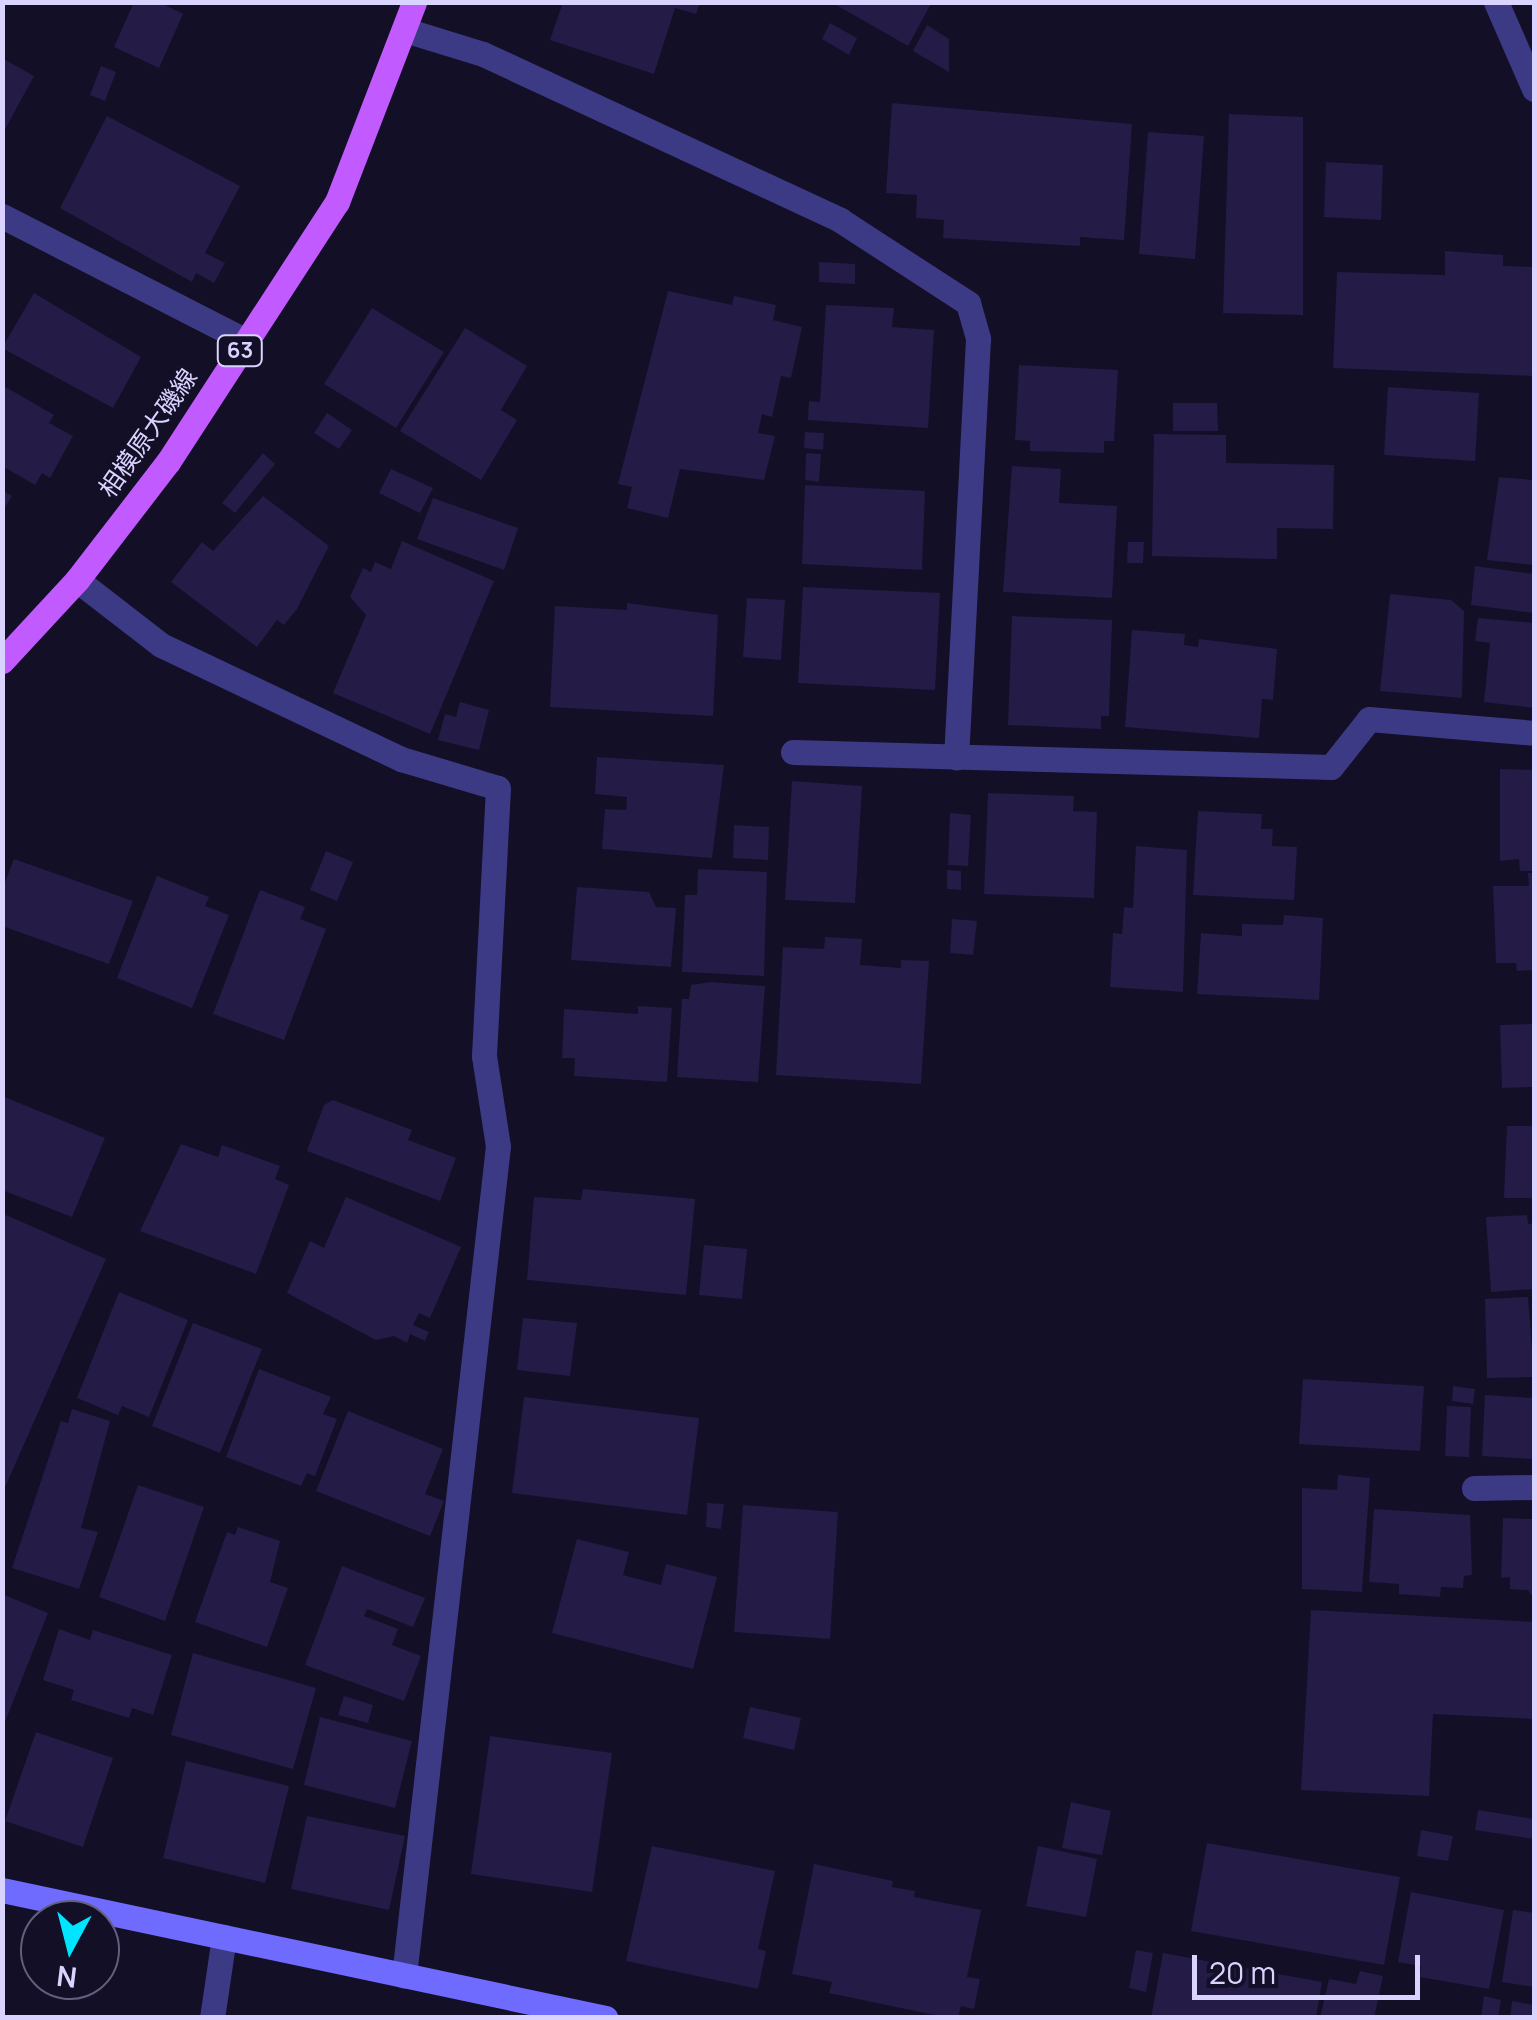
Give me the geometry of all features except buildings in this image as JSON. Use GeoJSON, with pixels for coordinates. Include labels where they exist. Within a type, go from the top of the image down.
{"type":"FeatureCollection","features":[{"type":"Feature","properties":{"kind":"main road","name":"相模原大磯線"},"geometry":{"type":"LineString","coordinates":[[2,661],[78,580],[168,462],[337,202],[414,2]]}},
{"type":"Feature","properties":{"kind":"street"},"geometry":{"type":"LineString","coordinates":[[1496,2],[1534,90]]}},
{"type":"Feature","properties":{"kind":"street"},"geometry":{"type":"LineString","coordinates":[[405,30],[483,54],[840,220],[968,303],[978,339],[956,757]]}},
{"type":"Feature","properties":{"kind":"street"},"geometry":{"type":"LineString","coordinates":[[2,216],[246,340]]}},
{"type":"Feature","properties":{"kind":"street"},"geometry":{"type":"LineString","coordinates":[[78,580],[161,645],[401,759],[498,788],[484,1056],[498,1146],[404,1976]]}},
{"type":"Feature","properties":{"kind":"street"},"geometry":{"type":"LineString","coordinates":[[794,752],[1331,767],[1369,719],[1534,734]]}},
{"type":"Feature","properties":{"kind":"street"},"geometry":{"type":"LineString","coordinates":[[1474,1488],[1534,1487]]}},
{"type":"Feature","properties":{"kind":"street"},"geometry":{"type":"LineString","coordinates":[[2,1890],[606,2018]]}},
{"type":"Feature","properties":{"kind":"street"},"geometry":{"type":"LineString","coordinates":[[212,2018],[224,1937]]}}]}
